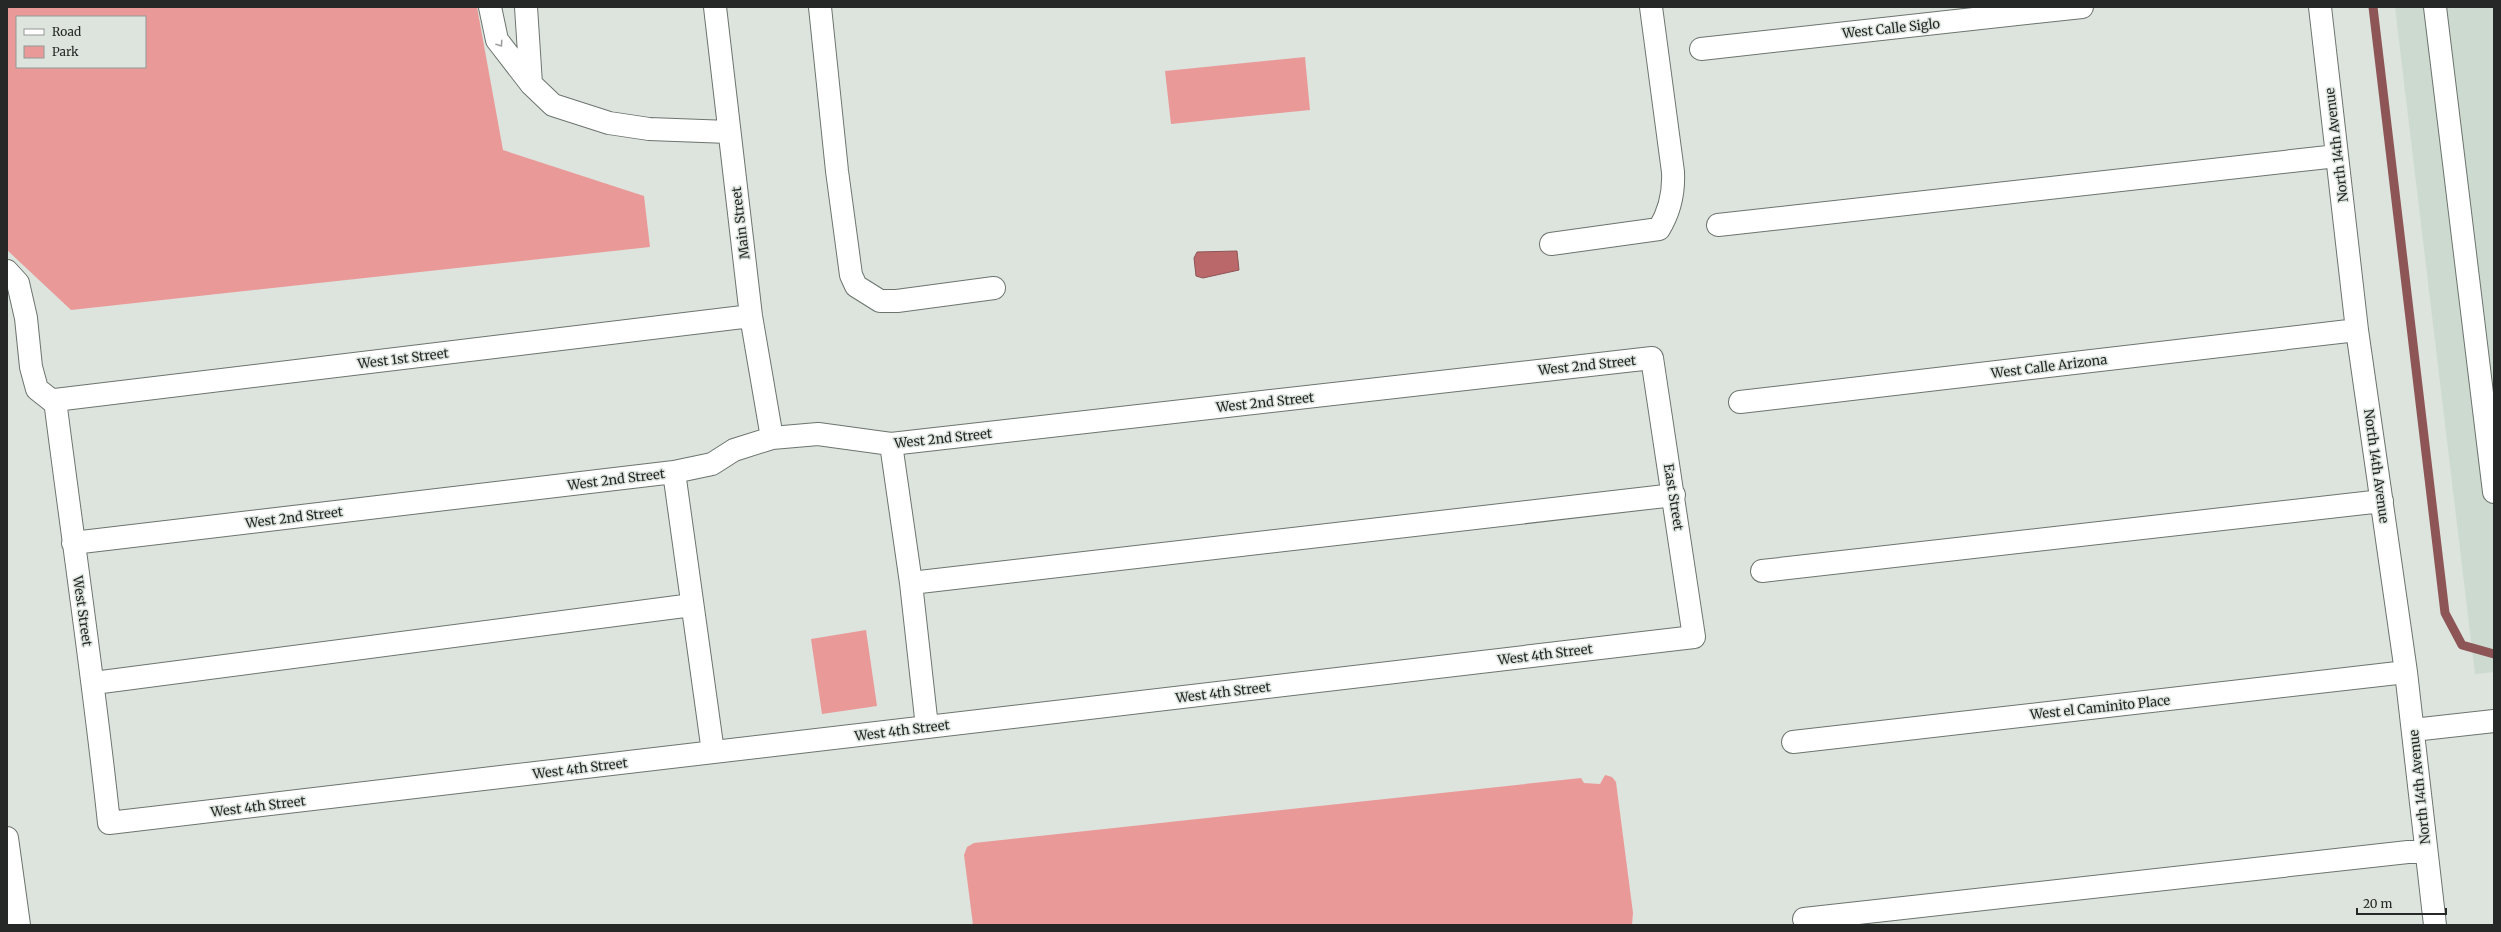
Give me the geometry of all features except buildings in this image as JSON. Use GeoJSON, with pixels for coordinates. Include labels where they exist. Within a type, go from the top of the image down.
{"type":"FeatureCollection","features":[{"type":"Feature","properties":{"kind":"street"},"geometry":{"type":"LineString","coordinates":[[490,7],[497,40],[531,84],[554,105],[609,122],[649,129],[729,132]]}},
{"type":"Feature","properties":{"kind":"street"},"geometry":{"type":"LineString","coordinates":[[526,7],[531,84]]}},
{"type":"Feature","properties":{"kind":"street","name":"Main Street"},"geometry":{"type":"LineString","coordinates":[[715,7],[751,316],[772,438]]}},
{"type":"Feature","properties":{"kind":"street"},"geometry":{"type":"LineString","coordinates":[[820,7],[837,171],[851,276],[856,286],[880,301],[897,301],[994,288]]}},
{"type":"Feature","properties":{"kind":"street"},"geometry":{"type":"LineString","coordinates":[[1551,244],[1659,229],[1666,217],[1673,191],[1673,172],[1651,7]]}},
{"type":"Feature","properties":{"kind":"street","name":"West Calle Siglo"},"geometry":{"type":"LineString","coordinates":[[1701,49],[2082,7]]}},
{"type":"Feature","properties":{"kind":"street","name":"North 14th Avenue"},"geometry":{"type":"LineString","coordinates":[[2320,7],[2357,330],[2406,672],[2435,925]]}},
{"type":"Feature","properties":{"kind":"street"},"geometry":{"type":"LineString","coordinates":[[2434,7],[2494,492]]}},
{"type":"Feature","properties":{"kind":"street"},"geometry":{"type":"LineString","coordinates":[[1718,225],[2337,156]]}},
{"type":"Feature","properties":{"kind":"street"},"geometry":{"type":"LineString","coordinates":[[7,271],[18,283],[26,318],[31,367],[37,389],[56,402]]}},
{"type":"Feature","properties":{"kind":"street","name":"West 1st Street"},"geometry":{"type":"LineString","coordinates":[[56,402],[751,316]]}},
{"type":"Feature","properties":{"kind":"street","name":"West Calle Arizona"},"geometry":{"type":"LineString","coordinates":[[1740,402],[2357,330]]}},
{"type":"Feature","properties":{"kind":"street","name":"West 2nd Street"},"geometry":{"type":"LineString","coordinates":[[73,543],[674,472],[712,464],[734,450],[772,438],[818,434],[891,444],[1652,358]]}},
{"type":"Feature","properties":{"kind":"street","name":"East Street"},"geometry":{"type":"LineString","coordinates":[[1652,358],[1674,495],[1694,636]]}},
{"type":"Feature","properties":{"kind":"street","name":"West Street"},"geometry":{"type":"LineString","coordinates":[[56,402],[73,543],[94,683],[109,823]]}},
{"type":"Feature","properties":{"kind":"street"},"geometry":{"type":"LineString","coordinates":[[891,444],[911,584],[927,727]]}},
{"type":"Feature","properties":{"kind":"street"},"geometry":{"type":"LineString","coordinates":[[674,472],[713,752]]}},
{"type":"Feature","properties":{"kind":"street"},"geometry":{"type":"LineString","coordinates":[[911,584],[1674,495]]}},
{"type":"Feature","properties":{"kind":"street"},"geometry":{"type":"LineString","coordinates":[[1762,571],[2382,501]]}},
{"type":"Feature","properties":{"kind":"street"},"geometry":{"type":"LineString","coordinates":[[94,683],[692,605]]}},
{"type":"Feature","properties":{"kind":"street","name":"West 4th Street"},"geometry":{"type":"LineString","coordinates":[[109,823],[1694,636]]}},
{"type":"Feature","properties":{"kind":"street","name":"West el Caminito Place"},"geometry":{"type":"LineString","coordinates":[[1793,742],[2406,672]]}},
{"type":"Feature","properties":{"kind":"street"},"geometry":{"type":"LineString","coordinates":[[2413,730],[2494,720]]}},
{"type":"Feature","properties":{"kind":"street"},"geometry":{"type":"LineString","coordinates":[[7,838],[11,895],[19,925]]}},
{"type":"Feature","properties":{"kind":"street"},"geometry":{"type":"LineString","coordinates":[[1804,919],[2426,850]]}},
{"type":"Feature","properties":{"kind":"shaded area"},"geometry":{"type":"Polygon","coordinates":[[[2395,7],[2494,7],[2494,672],[2475,674],[2395,7]]]}},
{"type":"Feature","properties":{"kind":"shaded area"},"geometry":{"type":"Polygon","coordinates":[[[1237,251],[1239,270],[1203,278],[1196,276],[1194,258],[1197,252],[1237,251]]]}},
{"type":"Feature","properties":{"kind":"green space"},"geometry":{"type":"Polygon","coordinates":[[[7,7],[477,7],[503,150],[644,196],[650,247],[71,310],[7,250],[7,7]]]}},
{"type":"Feature","properties":{"kind":"green space"},"geometry":{"type":"Polygon","coordinates":[[[1305,57],[1310,110],[1171,124],[1165,71],[1305,57]]]}},
{"type":"Feature","properties":{"kind":"green space"},"geometry":{"type":"Polygon","coordinates":[[[866,630],[877,706],[822,714],[811,639],[866,630]]]}},
{"type":"Feature","properties":{"kind":"green space"},"geometry":{"type":"Polygon","coordinates":[[[1605,775],[1612,777],[1616,782],[1633,913],[1632,925],[973,925],[964,855],[967,847],[974,843],[1581,778],[1584,783],[1600,784],[1605,775]]]}},
{"type":"Feature","properties":{"kind":"waterway"},"geometry":{"type":"LineString","coordinates":[[2373,7],[2445,613],[2462,645],[2494,654]]}}]}
